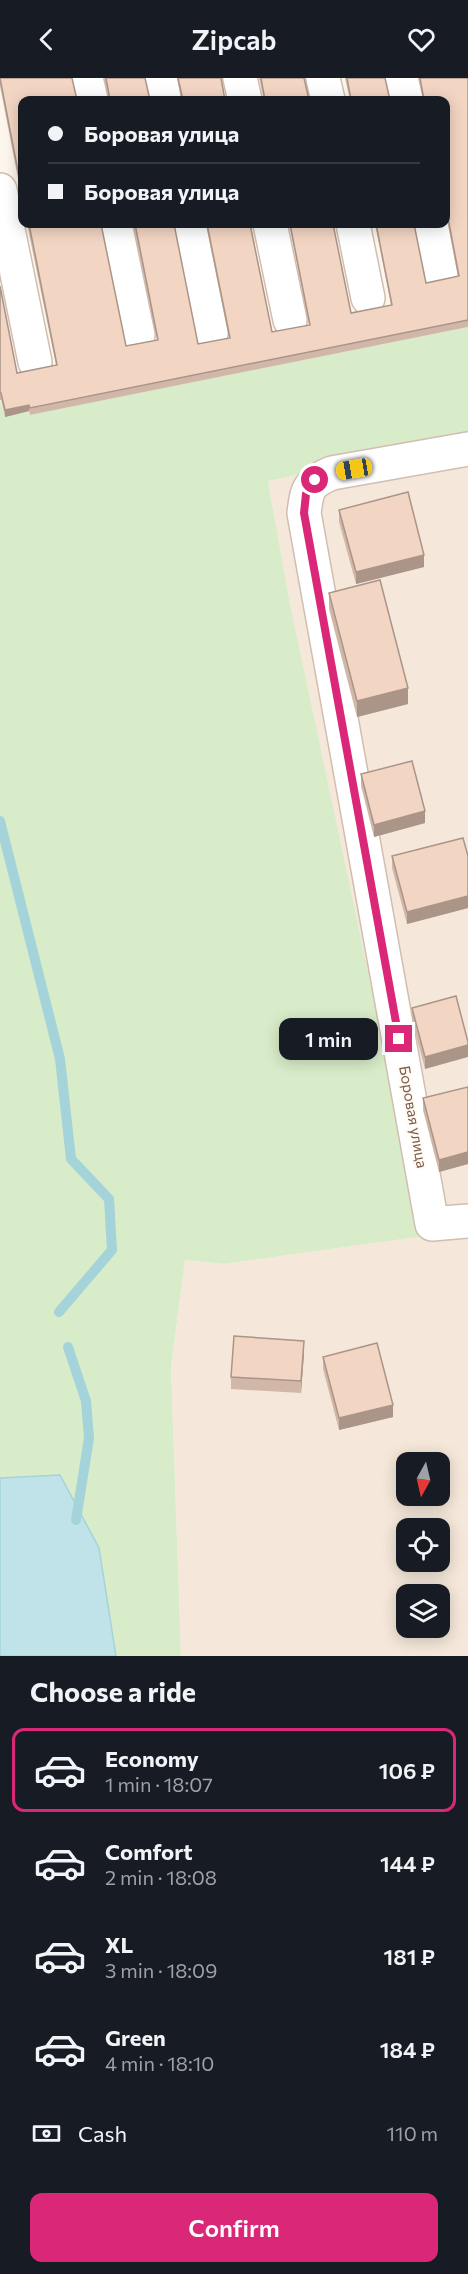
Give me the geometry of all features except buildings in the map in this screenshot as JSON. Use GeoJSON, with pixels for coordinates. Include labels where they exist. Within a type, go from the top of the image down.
{"type":"FeatureCollection","features":[{"type":"Feature","properties":{"kind":"street"},"geometry":{"type":"LineString","coordinates":[[86,78],[90,96]]}},
{"type":"Feature","properties":{"kind":"street"},"geometry":{"type":"LineString","coordinates":[[160,78],[164,96]]}},
{"type":"Feature","properties":{"kind":"street"},"geometry":{"type":"LineString","coordinates":[[240,78],[243,96]]}},
{"type":"Feature","properties":{"kind":"street"},"geometry":{"type":"LineString","coordinates":[[323,78],[327,96]]}},
{"type":"Feature","properties":{"kind":"street"},"geometry":{"type":"LineString","coordinates":[[402,78],[406,96]]}},
{"type":"Feature","properties":{"kind":"street"},"geometry":{"type":"LineString","coordinates":[[0,190],[35,362]]}},
{"type":"Feature","properties":{"kind":"street"},"geometry":{"type":"LineString","coordinates":[[116,228],[138,335]]}},
{"type":"Feature","properties":{"kind":"street"},"geometry":{"type":"LineString","coordinates":[[190,228],[210,333]]}},
{"type":"Feature","properties":{"kind":"street"},"geometry":{"type":"LineString","coordinates":[[271,228],[290,320]]}},
{"type":"Feature","properties":{"kind":"street"},"geometry":{"type":"LineString","coordinates":[[354,228],[368,298]]}},
{"type":"Feature","properties":{"kind":"street"},"geometry":{"type":"LineString","coordinates":[[432,228],[443,286]]}},
{"type":"Feature","properties":{"kind":"street","name":"Боровая улица"},"geometry":{"type":"LineString","coordinates":[[468,449],[332,473],[315,480],[306,494],[304,513],[432,1224],[468,1221]]}},
{"type":"Feature","properties":{"kind":"shaded area"},"geometry":{"type":"Polygon","coordinates":[[[468,441],[468,1656],[181,1656],[171,1367],[185,1260],[224,1264],[423,1236],[291,609],[268,481],[468,441]]]}},
{"type":"Feature","properties":{"kind":"green space"},"geometry":{"type":"Polygon","coordinates":[[[468,327],[468,441],[268,481],[291,609],[424,1236],[224,1264],[185,1260],[171,1367],[181,1656],[0,1656],[0,400],[5,416],[29,411],[30,415],[468,327]]]}},
{"type":"Feature","properties":{"kind":"water"},"geometry":{"type":"Polygon","coordinates":[[[60,1475],[99,1548],[116,1656],[0,1656],[0,1478],[60,1475]]]}},
{"type":"Feature","properties":{"kind":"waterway"},"geometry":{"type":"LineString","coordinates":[[0,821],[60,1059],[71,1159],[109,1199],[112,1250],[59,1312]]}},
{"type":"Feature","properties":{"kind":"waterway"},"geometry":{"type":"LineString","coordinates":[[68,1347],[86,1401],[89,1438],[76,1520]]}},
{"type":"Feature","properties":{"kind":"route"},"geometry":{"type":"LineString","coordinates":[[315,480],[306,494],[304,513],[307,533],[399,1039]]}}]}
